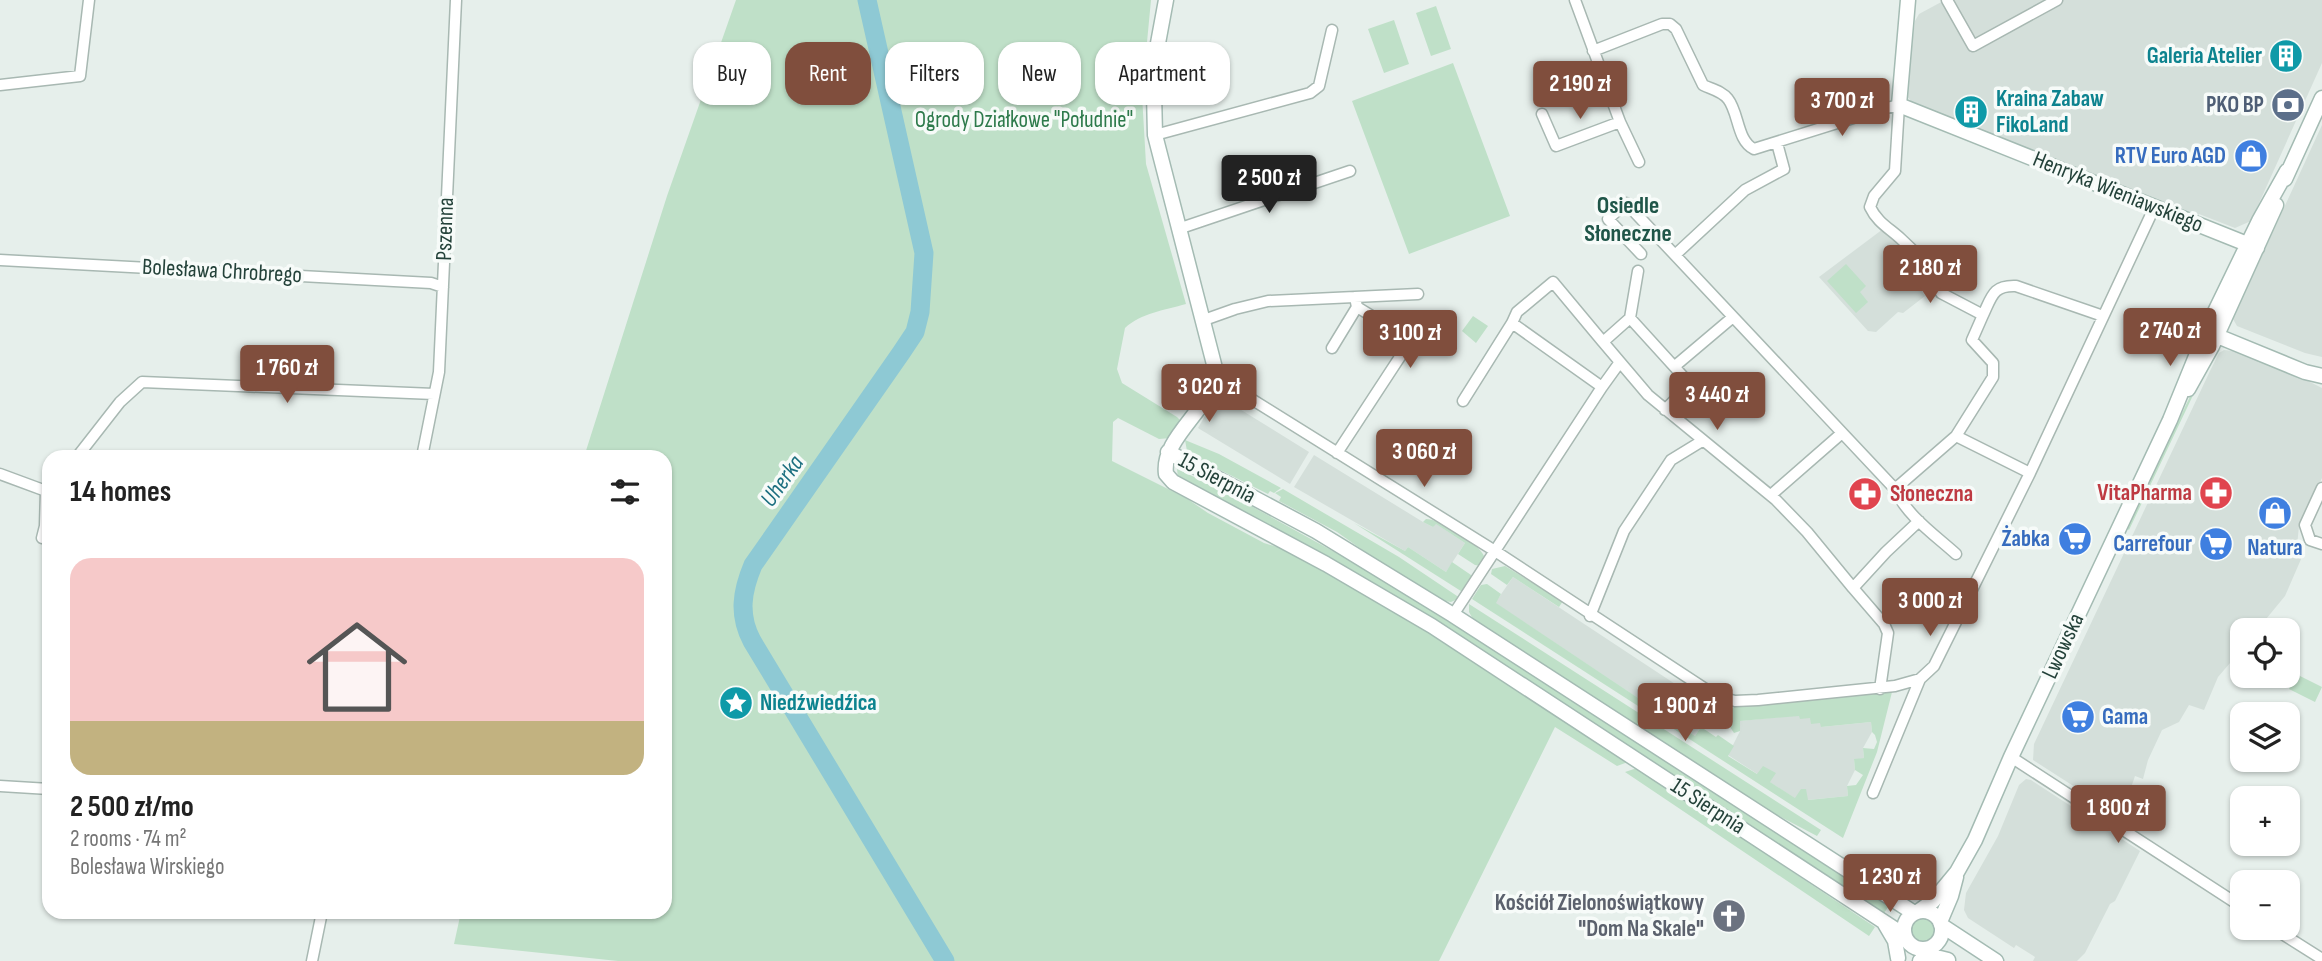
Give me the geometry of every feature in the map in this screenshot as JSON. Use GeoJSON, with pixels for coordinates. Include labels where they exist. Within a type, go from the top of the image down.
{"type":"FeatureCollection","features":[{"type":"Feature","properties":{"kind":"street"},"geometry":{"type":"LineString","coordinates":[[0,85],[80,76],[89,0]]}},
{"type":"Feature","properties":{"kind":"street","name":"Pszenna"},"geometry":{"type":"LineString","coordinates":[[423,450],[439,372],[456,0]]}},
{"type":"Feature","properties":{"kind":"street"},"geometry":{"type":"LineString","coordinates":[[1166,0],[1156,54],[1155,135],[1215,365],[1212,388],[1168,452]]}},
{"type":"Feature","properties":{"kind":"street"},"geometry":{"type":"LineString","coordinates":[[1574,0],[1620,122],[1639,162]]}},
{"type":"Feature","properties":{"kind":"street"},"geometry":{"type":"LineString","coordinates":[[1908,0],[1895,171],[1874,196],[1870,207],[1876,219],[1902,240],[1934,276],[1941,293],[1983,314]]}},
{"type":"Feature","properties":{"kind":"street"},"geometry":{"type":"LineString","coordinates":[[1947,0],[1973,46],[2057,0]]}},
{"type":"Feature","properties":{"kind":"street"},"geometry":{"type":"LineString","coordinates":[[1593,51],[1662,24],[1670,24],[1676,29],[1703,85],[1723,93],[1730,101],[1746,144],[1751,148],[1758,149],[1899,105]]}},
{"type":"Feature","properties":{"kind":"street"},"geometry":{"type":"LineString","coordinates":[[1155,135],[1310,93],[1320,86],[1332,30]]}},
{"type":"Feature","properties":{"kind":"street","name":"Lwowska"},"geometry":{"type":"LineString","coordinates":[[1941,924],[1946,894],[1975,840],[2011,757],[2322,98]]}},
{"type":"Feature","properties":{"kind":"street","name":"Henryka Wieniawskiego"},"geometry":{"type":"LineString","coordinates":[[1899,105],[2252,246]]}},
{"type":"Feature","properties":{"kind":"street"},"geometry":{"type":"LineString","coordinates":[[1542,114],[1556,146],[1620,122]]}},
{"type":"Feature","properties":{"kind":"street"},"geometry":{"type":"LineString","coordinates":[[1675,255],[1745,190],[1784,169],[1777,143]]}},
{"type":"Feature","properties":{"kind":"street"},"geometry":{"type":"LineString","coordinates":[[1178,229],[1350,171]]}},
{"type":"Feature","properties":{"kind":"street"},"geometry":{"type":"LineString","coordinates":[[1640,254],[1608,219],[1626,203],[1895,489],[1899,500],[1919,522],[1956,554]]}},
{"type":"Feature","properties":{"kind":"street"},"geometry":{"type":"LineString","coordinates":[[1873,793],[1920,679],[1934,666],[2030,473],[2155,206]]}},
{"type":"Feature","properties":{"kind":"street","name":"Bolesława Chrobrego"},"geometry":{"type":"LineString","coordinates":[[0,260],[418,282],[443,287]]}},
{"type":"Feature","properties":{"kind":"street"},"geometry":{"type":"LineString","coordinates":[[1603,342],[1630,318],[1638,271]]}},
{"type":"Feature","properties":{"kind":"street"},"geometry":{"type":"LineString","coordinates":[[1463,401],[1517,312],[1553,282],[1648,395],[1771,495],[1807,532],[1884,624],[1888,633],[1880,689]]}},
{"type":"Feature","properties":{"kind":"street"},"geometry":{"type":"LineString","coordinates":[[1895,489],[1956,436],[1993,377],[1993,363],[1972,340],[1994,292],[2003,286],[2016,286],[2103,316]]}},
{"type":"Feature","properties":{"kind":"street"},"geometry":{"type":"LineString","coordinates":[[1204,320],[1268,301],[1356,302],[1418,294]]}},
{"type":"Feature","properties":{"kind":"street"},"geometry":{"type":"LineString","coordinates":[[1332,348],[1356,302]]}},
{"type":"Feature","properties":{"kind":"street"},"geometry":{"type":"LineString","coordinates":[[1337,453],[1411,340],[1356,302]]}},
{"type":"Feature","properties":{"kind":"street"},"geometry":{"type":"LineString","coordinates":[[1675,366],[1733,317]]}},
{"type":"Feature","properties":{"kind":"street"},"geometry":{"type":"LineString","coordinates":[[1630,318],[1690,384],[1665,410]]}},
{"type":"Feature","properties":{"kind":"street"},"geometry":{"type":"LineString","coordinates":[[1512,323],[1602,387]]}},
{"type":"Feature","properties":{"kind":"street"},"geometry":{"type":"LineString","coordinates":[[2213,329],[2305,372],[2322,374]]}},
{"type":"Feature","properties":{"kind":"street"},"geometry":{"type":"LineString","coordinates":[[1453,615],[1620,362]]}},
{"type":"Feature","properties":{"kind":"street"},"geometry":{"type":"LineString","coordinates":[[1215,379],[1284,419],[1494,551],[1716,696],[1758,701],[1880,689],[1920,679]]}},
{"type":"Feature","properties":{"kind":"street"},"geometry":{"type":"LineString","coordinates":[[82,450],[120,401],[142,382],[434,394]]}},
{"type":"Feature","properties":{"kind":"street"},"geometry":{"type":"LineString","coordinates":[[1276,432],[1284,419]]}},
{"type":"Feature","properties":{"kind":"street"},"geometry":{"type":"LineString","coordinates":[[1771,495],[1842,433]]}},
{"type":"Feature","properties":{"kind":"street"},"geometry":{"type":"LineString","coordinates":[[1956,436],[2030,473]]}},
{"type":"Feature","properties":{"kind":"street"},"geometry":{"type":"LineString","coordinates":[[1590,616],[1631,521],[1671,460],[1702,441]]}},
{"type":"Feature","properties":{"kind":"street","name":"15 Sierpnia"},"geometry":{"type":"LineString","coordinates":[[1905,938],[1432,626],[1326,564],[1173,482],[1166,474],[1168,452],[1316,531],[1453,615],[1917,912]]}},
{"type":"Feature","properties":{"kind":"street"},"geometry":{"type":"LineString","coordinates":[[0,474],[42,488]]}},
{"type":"Feature","properties":{"kind":"street"},"geometry":{"type":"LineString","coordinates":[[2322,488],[2305,525],[2310,540],[2322,544]]}},
{"type":"Feature","properties":{"kind":"street"},"geometry":{"type":"LineString","coordinates":[[1420,519],[1427,509]]}},
{"type":"Feature","properties":{"kind":"street"},"geometry":{"type":"LineString","coordinates":[[1853,587],[1919,522]]}},
{"type":"Feature","properties":{"kind":"street"},"geometry":{"type":"LineString","coordinates":[[2011,757],[2230,899]]}},
{"type":"Feature","properties":{"kind":"street"},"geometry":{"type":"LineString","coordinates":[[0,786],[42,789]]}},
{"type":"Feature","properties":{"kind":"street"},"geometry":{"type":"LineString","coordinates":[[1898,900],[1910,902],[1946,894],[1952,920],[1962,939]]}},
{"type":"Feature","properties":{"kind":"street","name":"Lwowska"},"geometry":{"type":"LineString","coordinates":[[1917,912],[1946,894]]}},
{"type":"Feature","properties":{"kind":"street"},"geometry":{"type":"LineString","coordinates":[[1898,960],[1905,938],[1906,920],[1917,912],[1931,913],[1941,924],[1996,961]]}},
{"type":"Feature","properties":{"kind":"street"},"geometry":{"type":"LineString","coordinates":[[312,961],[321,919]]}},
{"type":"Feature","properties":{"kind":"street"},"geometry":{"type":"LineString","coordinates":[[1883,921],[1895,941],[1898,960]]}},
{"type":"Feature","properties":{"kind":"street"},"geometry":{"type":"LineString","coordinates":[[1921,955],[1939,939],[1941,924]]}},
{"type":"Feature","properties":{"kind":"street"},"geometry":{"type":"LineString","coordinates":[[1905,938],[1921,955]]}},
{"type":"Feature","properties":{"kind":"street"},"geometry":{"type":"LineString","coordinates":[[2292,940],[2322,959]]}},
{"type":"Feature","properties":{"kind":"street"},"geometry":{"type":"LineString","coordinates":[[1921,955],[1939,953],[1948,960]]}},
{"type":"Feature","properties":{"kind":"shaded area"},"geometry":{"type":"Polygon","coordinates":[[[1945,0],[2322,0],[2322,63],[2251,221],[2235,228],[2199,214],[2197,217],[1915,106],[1906,95],[1915,21],[1919,14],[1945,0]]]}},
{"type":"Feature","properties":{"kind":"shaded area"},"geometry":{"type":"Polygon","coordinates":[[[2322,125],[2322,357],[2237,326],[2233,319],[2322,125]]]}},
{"type":"Feature","properties":{"kind":"shaded area"},"geometry":{"type":"Polygon","coordinates":[[[1883,229],[1929,276],[1920,288],[1925,296],[1903,313],[1898,312],[1876,332],[1868,331],[1819,277],[1883,229]]]}},
{"type":"Feature","properties":{"kind":"shaded area"},"geometry":{"type":"Polygon","coordinates":[[[2224,350],[2233,351],[2292,373],[2322,388],[2322,478],[2299,526],[2297,546],[2305,550],[2285,596],[2267,618],[2230,618],[2230,663],[2218,677],[2204,710],[2189,705],[2179,722],[2162,730],[2148,760],[2143,779],[2135,776],[2123,811],[2117,814],[2033,760],[2034,744],[2219,353],[2224,350]]]}},
{"type":"Feature","properties":{"kind":"shaded area"},"geometry":{"type":"Polygon","coordinates":[[[1217,395],[1309,452],[1290,484],[1198,428],[1217,395]]]}},
{"type":"Feature","properties":{"kind":"shaded area"},"geometry":{"type":"Polygon","coordinates":[[[1314,455],[1423,522],[1433,527],[1435,523],[1465,543],[1446,572],[1408,547],[1405,551],[1294,487],[1314,455]]]}},
{"type":"Feature","properties":{"kind":"shaded area"},"geometry":{"type":"Polygon","coordinates":[[[1513,577],[1713,709],[1695,736],[1495,603],[1513,577]]]}},
{"type":"Feature","properties":{"kind":"shaded area"},"geometry":{"type":"Polygon","coordinates":[[[1800,715],[1821,723],[1821,727],[1871,722],[1872,732],[1863,748],[1864,758],[1854,760],[1855,770],[1847,786],[1848,796],[1796,799],[1728,755],[1740,731],[1740,721],[1800,715]]]}},
{"type":"Feature","properties":{"kind":"shaded area"},"geometry":{"type":"Polygon","coordinates":[[[2026,779],[2140,851],[2115,901],[2110,904],[2085,953],[2077,961],[2033,961],[2035,957],[2016,945],[2014,948],[1968,918],[1964,910],[1966,893],[1998,836],[2019,785],[2026,779]]]}},
{"type":"Feature","properties":{"kind":"green space","name":"Ogrody Działkowe \"Południe\""},"geometry":{"type":"Polygon","coordinates":[[[736,0],[1151,0],[1147,42],[1095,42],[1095,105],[1143,105],[1146,164],[1186,304],[1146,315],[1125,328],[1117,369],[1122,383],[1182,422],[1171,438],[1159,439],[1118,418],[1113,422],[1112,461],[1186,498],[1264,543],[1290,551],[1429,631],[1628,762],[1617,766],[1555,727],[1439,961],[618,961],[454,944],[459,919],[672,919],[672,450],[586,450],[667,196],[699,105],[771,105],[771,42],[721,42],[736,0]],[[916,327],[813,477],[901,353],[916,327]]]}},
{"type":"Feature","properties":{"kind":"green space"},"geometry":{"type":"Polygon","coordinates":[[[1436,6],[1451,49],[1431,56],[1416,13],[1436,6]]]}},
{"type":"Feature","properties":{"kind":"green space"},"geometry":{"type":"Polygon","coordinates":[[[1394,20],[1409,64],[1384,73],[1368,29],[1394,20]]]}},
{"type":"Feature","properties":{"kind":"green space"},"geometry":{"type":"Polygon","coordinates":[[[1453,63],[1510,216],[1409,254],[1352,101],[1453,63]]]}},
{"type":"Feature","properties":{"kind":"green space"},"geometry":{"type":"Polygon","coordinates":[[[1846,264],[1866,286],[1860,292],[1868,302],[1856,313],[1827,281],[1846,264]]]}},
{"type":"Feature","properties":{"kind":"green space"},"geometry":{"type":"Polygon","coordinates":[[[1473,316],[1488,326],[1476,343],[1462,331],[1473,316]]]}},
{"type":"Feature","properties":{"kind":"green space"},"geometry":{"type":"Polygon","coordinates":[[[2205,370],[2129,530],[2126,528],[2205,370]]]}},
{"type":"Feature","properties":{"kind":"green space"},"geometry":{"type":"Polygon","coordinates":[[[1185,440],[1219,454],[1281,488],[1268,494],[1194,457],[1187,451],[1185,440]]]}},
{"type":"Feature","properties":{"kind":"green space"},"geometry":{"type":"Polygon","coordinates":[[[1177,469],[1222,490],[1409,593],[1891,903],[1884,913],[1801,858],[1178,478],[1177,469]]]}},
{"type":"Feature","properties":{"kind":"green space"},"geometry":{"type":"Polygon","coordinates":[[[1283,489],[1399,557],[1460,598],[1451,602],[1444,601],[1378,561],[1337,532],[1279,501],[1281,497],[1275,493],[1283,489]]]}},
{"type":"Feature","properties":{"kind":"green space"},"geometry":{"type":"Polygon","coordinates":[[[1426,519],[1449,527],[1475,545],[1484,556],[1481,566],[1458,554],[1465,543],[1436,524],[1433,527],[1423,522],[1426,519]]]}},
{"type":"Feature","properties":{"kind":"green space"},"geometry":{"type":"Polygon","coordinates":[[[1354,523],[1405,551],[1408,547],[1446,572],[1452,562],[1471,575],[1472,579],[1464,593],[1354,523]]]}},
{"type":"Feature","properties":{"kind":"green space"},"geometry":{"type":"Polygon","coordinates":[[[1505,566],[1563,601],[1559,607],[1513,577],[1507,585],[1491,574],[1492,569],[1505,566]]]}},
{"type":"Feature","properties":{"kind":"green space"},"geometry":{"type":"Polygon","coordinates":[[[1487,584],[1501,594],[1496,603],[1695,736],[1701,727],[1716,737],[1718,735],[1734,746],[1728,756],[1757,774],[1763,766],[1776,773],[1770,782],[1795,798],[1801,789],[1806,789],[1808,800],[1848,796],[1847,786],[1856,785],[1863,775],[1855,770],[1854,759],[1864,758],[1863,748],[1874,749],[1877,742],[1871,722],[1821,727],[1820,723],[1811,724],[1810,718],[1800,719],[1799,716],[1740,721],[1740,731],[1734,733],[1728,724],[1730,710],[1737,705],[1756,706],[1892,692],[1877,752],[1843,838],[1472,599],[1481,585],[1487,584]]]}},
{"type":"Feature","properties":{"kind":"green space"},"geometry":{"type":"Polygon","coordinates":[[[1469,604],[1821,830],[1817,836],[1762,807],[1474,621],[1469,612],[1469,604]]]}},
{"type":"Feature","properties":{"kind":"green space"},"geometry":{"type":"Polygon","coordinates":[[[2300,676],[2322,687],[2315,702],[2289,689],[2300,688],[2300,676]]]}},
{"type":"Feature","properties":{"kind":"green space"},"geometry":{"type":"Polygon","coordinates":[[[1637,768],[1875,927],[1869,936],[1625,772],[1637,768]]]}},
{"type":"Feature","properties":{"kind":"green space"},"geometry":{"type":"Polygon","coordinates":[[[1923,917],[1932,921],[1936,930],[1932,939],[1923,943],[1914,939],[1910,930],[1914,921],[1923,917]]]}},
{"type":"Feature","properties":{"kind":"waterway","name":"Uherka"},"geometry":{"type":"LineString","coordinates":[[867,0],[924,253],[920,312],[915,332],[753,565],[746,584],[743,612],[752,641],[945,961]]}},
{"type":"Feature","properties":{"kind":"place","name":"Galeria Atelier"},"geometry":{"type":"Point","coordinates":[2286,56]}},
{"type":"Feature","properties":{"kind":"place","name":"PKO BP"},"geometry":{"type":"Point","coordinates":[2288,105]}},
{"type":"Feature","properties":{"kind":"place","name":"Kraina Zabaw FikoLand"},"geometry":{"type":"Point","coordinates":[1971,112]}},
{"type":"Feature","properties":{"kind":"place","name":"RTV Euro AGD"},"geometry":{"type":"Point","coordinates":[2251,156]}},
{"type":"Feature","properties":{"kind":"place","name":"VitaPharma"},"geometry":{"type":"Point","coordinates":[2216,493]}},
{"type":"Feature","properties":{"kind":"place","name":"Słoneczna"},"geometry":{"type":"Point","coordinates":[1865,494]}},
{"type":"Feature","properties":{"kind":"place","name":"Natura"},"geometry":{"type":"Point","coordinates":[2275,513]}},
{"type":"Feature","properties":{"kind":"place","name":"Żabka"},"geometry":{"type":"Point","coordinates":[2075,539]}},
{"type":"Feature","properties":{"kind":"place","name":"Carrefour"},"geometry":{"type":"Point","coordinates":[2216,544]}},
{"type":"Feature","properties":{"kind":"place","name":"Niedźwiedźica"},"geometry":{"type":"Point","coordinates":[736,703]}},
{"type":"Feature","properties":{"kind":"place","name":"Gama"},"geometry":{"type":"Point","coordinates":[2078,717]}},
{"type":"Feature","properties":{"kind":"place","name":"Kościół Zielonoświątkowy \"Dom Na Skale\""},"geometry":{"type":"Point","coordinates":[1729,916]}},
{"type":"Feature","properties":{"kind":"district","name":"Osiedle Słoneczne"},"geometry":{"type":"Point","coordinates":[1628,219]}}]}
